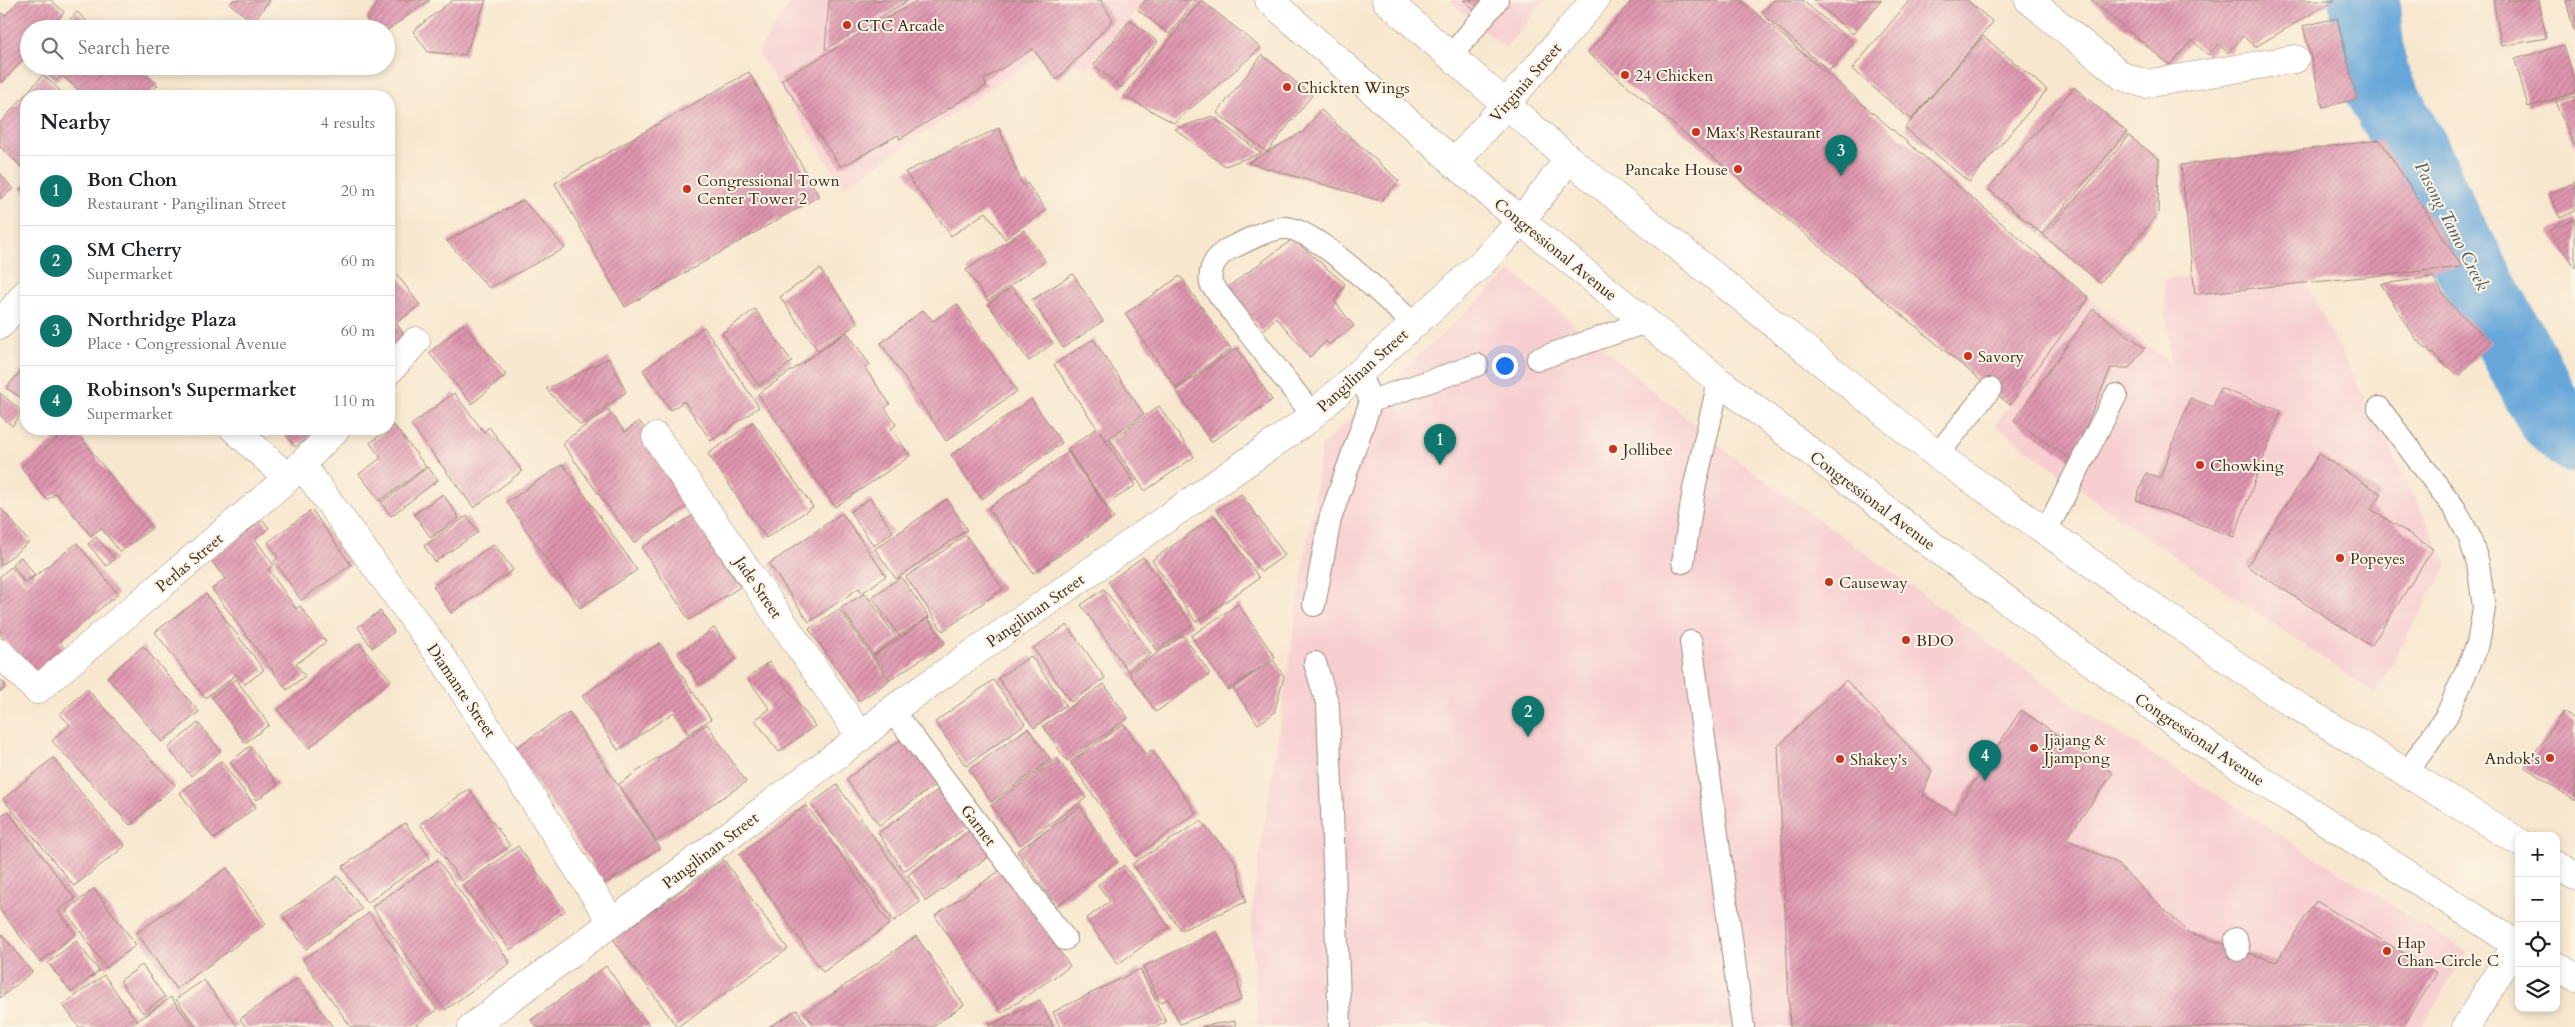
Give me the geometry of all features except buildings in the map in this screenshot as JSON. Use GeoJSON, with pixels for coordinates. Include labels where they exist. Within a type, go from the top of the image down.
{"type":"FeatureCollection","features":[{"type":"Feature","properties":{"kind":"street","name":"Congressional Avenue"},"geometry":{"type":"LineString","coordinates":[[1269,0],[1521,221],[1719,382],[1929,543],[2187,732],[2515,941]]}},
{"type":"Feature","properties":{"kind":"street"},"geometry":{"type":"LineString","coordinates":[[1386,0],[1569,160],[1938,455],[2276,693],[2515,840]]}},
{"type":"Feature","properties":{"kind":"street","name":"Virginia Street"},"geometry":{"type":"LineString","coordinates":[[1454,164],[1595,0]]}},
{"type":"Feature","properties":{"kind":"street"},"geometry":{"type":"LineString","coordinates":[[2029,0],[2122,76],[2145,84],[2295,59]]}},
{"type":"Feature","properties":{"kind":"street","name":"Pangilinan Street"},"geometry":{"type":"LineString","coordinates":[[472,1027],[861,737],[892,710],[1312,414],[1482,264],[1521,221],[1569,160]]}},
{"type":"Feature","properties":{"kind":"street"},"geometry":{"type":"LineString","coordinates":[[0,325],[20,300]]}},
{"type":"Feature","properties":{"kind":"street"},"geometry":{"type":"LineString","coordinates":[[395,364],[416,341]]}},
{"type":"Feature","properties":{"kind":"street","name":"Diamante Street"},"geometry":{"type":"LineString","coordinates":[[243,435],[295,472],[447,665],[612,922]]}},
{"type":"Feature","properties":{"kind":"street","name":"Perlas Street"},"geometry":{"type":"LineString","coordinates":[[0,653],[37,690],[295,472],[330,435]]}},
{"type":"Feature","properties":{"kind":"street","name":"Jade Street"},"geometry":{"type":"LineString","coordinates":[[656,437],[861,737]]}},
{"type":"Feature","properties":{"kind":"street"},"geometry":{"type":"LineString","coordinates":[[2466,1027],[2515,948]]}},
{"type":"Feature","properties":{"kind":"street"},"geometry":{"type":"LineString","coordinates":[[2558,967],[2575,976]]}},
{"type":"Feature","properties":{"kind":"lane"},"geometry":{"type":"LineString","coordinates":[[1450,57],[1497,0]]}},
{"type":"Feature","properties":{"kind":"lane"},"geometry":{"type":"LineString","coordinates":[[1312,414],[1210,284],[1209,273],[1212,265],[1228,248],[1285,228],[1302,232],[1324,246],[1414,324]]}},
{"type":"Feature","properties":{"kind":"lane"},"geometry":{"type":"LineString","coordinates":[[1538,359],[1646,322]]}},
{"type":"Feature","properties":{"kind":"lane"},"geometry":{"type":"LineString","coordinates":[[1371,401],[1477,365]]}},
{"type":"Feature","properties":{"kind":"lane"},"geometry":{"type":"LineString","coordinates":[[1314,605],[1330,519],[1371,401],[1359,372]]}},
{"type":"Feature","properties":{"kind":"lane"},"geometry":{"type":"LineString","coordinates":[[1684,562],[1694,488],[1719,382]]}},
{"type":"Feature","properties":{"kind":"lane"},"geometry":{"type":"LineString","coordinates":[[1938,455],[1990,389]]}},
{"type":"Feature","properties":{"kind":"lane"},"geometry":{"type":"LineString","coordinates":[[2046,531],[2116,395]]}},
{"type":"Feature","properties":{"kind":"lane"},"geometry":{"type":"LineString","coordinates":[[2379,408],[2455,510],[2469,536],[2478,563],[2484,608],[2478,644],[2447,715],[2407,773]]}},
{"type":"Feature","properties":{"kind":"lane"},"geometry":{"type":"LineString","coordinates":[[1691,642],[1744,1027]]}},
{"type":"Feature","properties":{"kind":"lane"},"geometry":{"type":"LineString","coordinates":[[1315,662],[1328,706],[1340,1027]]}},
{"type":"Feature","properties":{"kind":"lane","name":"Garnet"},"geometry":{"type":"LineString","coordinates":[[892,710],[1065,939]]}},
{"type":"Feature","properties":{"kind":"shaded area"},"geometry":{"type":"Polygon","coordinates":[[[793,0],[1145,0],[1088,68],[1036,58],[844,187],[758,52],[793,0]]]}},
{"type":"Feature","properties":{"kind":"shaded area"},"geometry":{"type":"Polygon","coordinates":[[[1449,0],[1546,0],[1505,48],[1449,0]]]}},
{"type":"Feature","properties":{"kind":"shaded area"},"geometry":{"type":"Polygon","coordinates":[[[2295,261],[2448,564],[2375,694],[2115,515],[1995,425],[2089,298],[2171,364],[2163,280],[2295,261]]]}},
{"type":"Feature","properties":{"kind":"shaded area"},"geometry":{"type":"Polygon","coordinates":[[[1511,271],[1733,457],[2086,713],[2467,952],[2421,1027],[1258,1027],[1251,913],[1322,445],[1511,271]]]}},
{"type":"Feature","properties":{"kind":"waterway","name":"Pasong Tamo Creek"},"geometry":{"type":"LineString","coordinates":[[2364,0],[2371,73],[2415,153],[2441,212],[2551,415],[2575,438]]}},
{"type":"Feature","properties":{"kind":"place","name":"CTC Arcade"},"geometry":{"type":"Point","coordinates":[847,25]}},
{"type":"Feature","properties":{"kind":"place","name":"24 Chicken"},"geometry":{"type":"Point","coordinates":[1625,75]}},
{"type":"Feature","properties":{"kind":"place","name":"Chickten Wings"},"geometry":{"type":"Point","coordinates":[1287,87]}},
{"type":"Feature","properties":{"kind":"place","name":"Max's Restaurant"},"geometry":{"type":"Point","coordinates":[1696,132]}},
{"type":"Feature","properties":{"kind":"place","name":"Pancake House"},"geometry":{"type":"Point","coordinates":[1738,169]}},
{"type":"Feature","properties":{"kind":"place","name":"Northridge Plaza"},"geometry":{"type":"Point","coordinates":[1841,176]}},
{"type":"Feature","properties":{"kind":"place","name":"Congressional Town Center Tower 2"},"geometry":{"type":"Point","coordinates":[687,189]}},
{"type":"Feature","properties":{"kind":"place","name":"Savory"},"geometry":{"type":"Point","coordinates":[1968,356]}},
{"type":"Feature","properties":{"kind":"place","name":"Jollibee"},"geometry":{"type":"Point","coordinates":[1613,449]}},
{"type":"Feature","properties":{"kind":"place","name":"Bon Chon"},"geometry":{"type":"Point","coordinates":[1440,465]}},
{"type":"Feature","properties":{"kind":"place","name":"Chowking"},"geometry":{"type":"Point","coordinates":[2200,465]}},
{"type":"Feature","properties":{"kind":"place","name":"Popeyes"},"geometry":{"type":"Point","coordinates":[2340,558]}},
{"type":"Feature","properties":{"kind":"place","name":"Causeway"},"geometry":{"type":"Point","coordinates":[1829,582]}},
{"type":"Feature","properties":{"kind":"place","name":"BDO"},"geometry":{"type":"Point","coordinates":[1906,640]}},
{"type":"Feature","properties":{"kind":"place","name":"SM Cherry"},"geometry":{"type":"Point","coordinates":[1528,737]}},
{"type":"Feature","properties":{"kind":"place","name":"Jjajang & Jjampong"},"geometry":{"type":"Point","coordinates":[2034,748]}},
{"type":"Feature","properties":{"kind":"place","name":"Andok's"},"geometry":{"type":"Point","coordinates":[2550,758]}},
{"type":"Feature","properties":{"kind":"place","name":"Shakey's"},"geometry":{"type":"Point","coordinates":[1840,759]}},
{"type":"Feature","properties":{"kind":"place","name":"Robinson's Supermarket"},"geometry":{"type":"Point","coordinates":[1985,781]}},
{"type":"Feature","properties":{"kind":"place","name":"Hap Chan-Circle C"},"geometry":{"type":"Point","coordinates":[2387,951]}}]}
